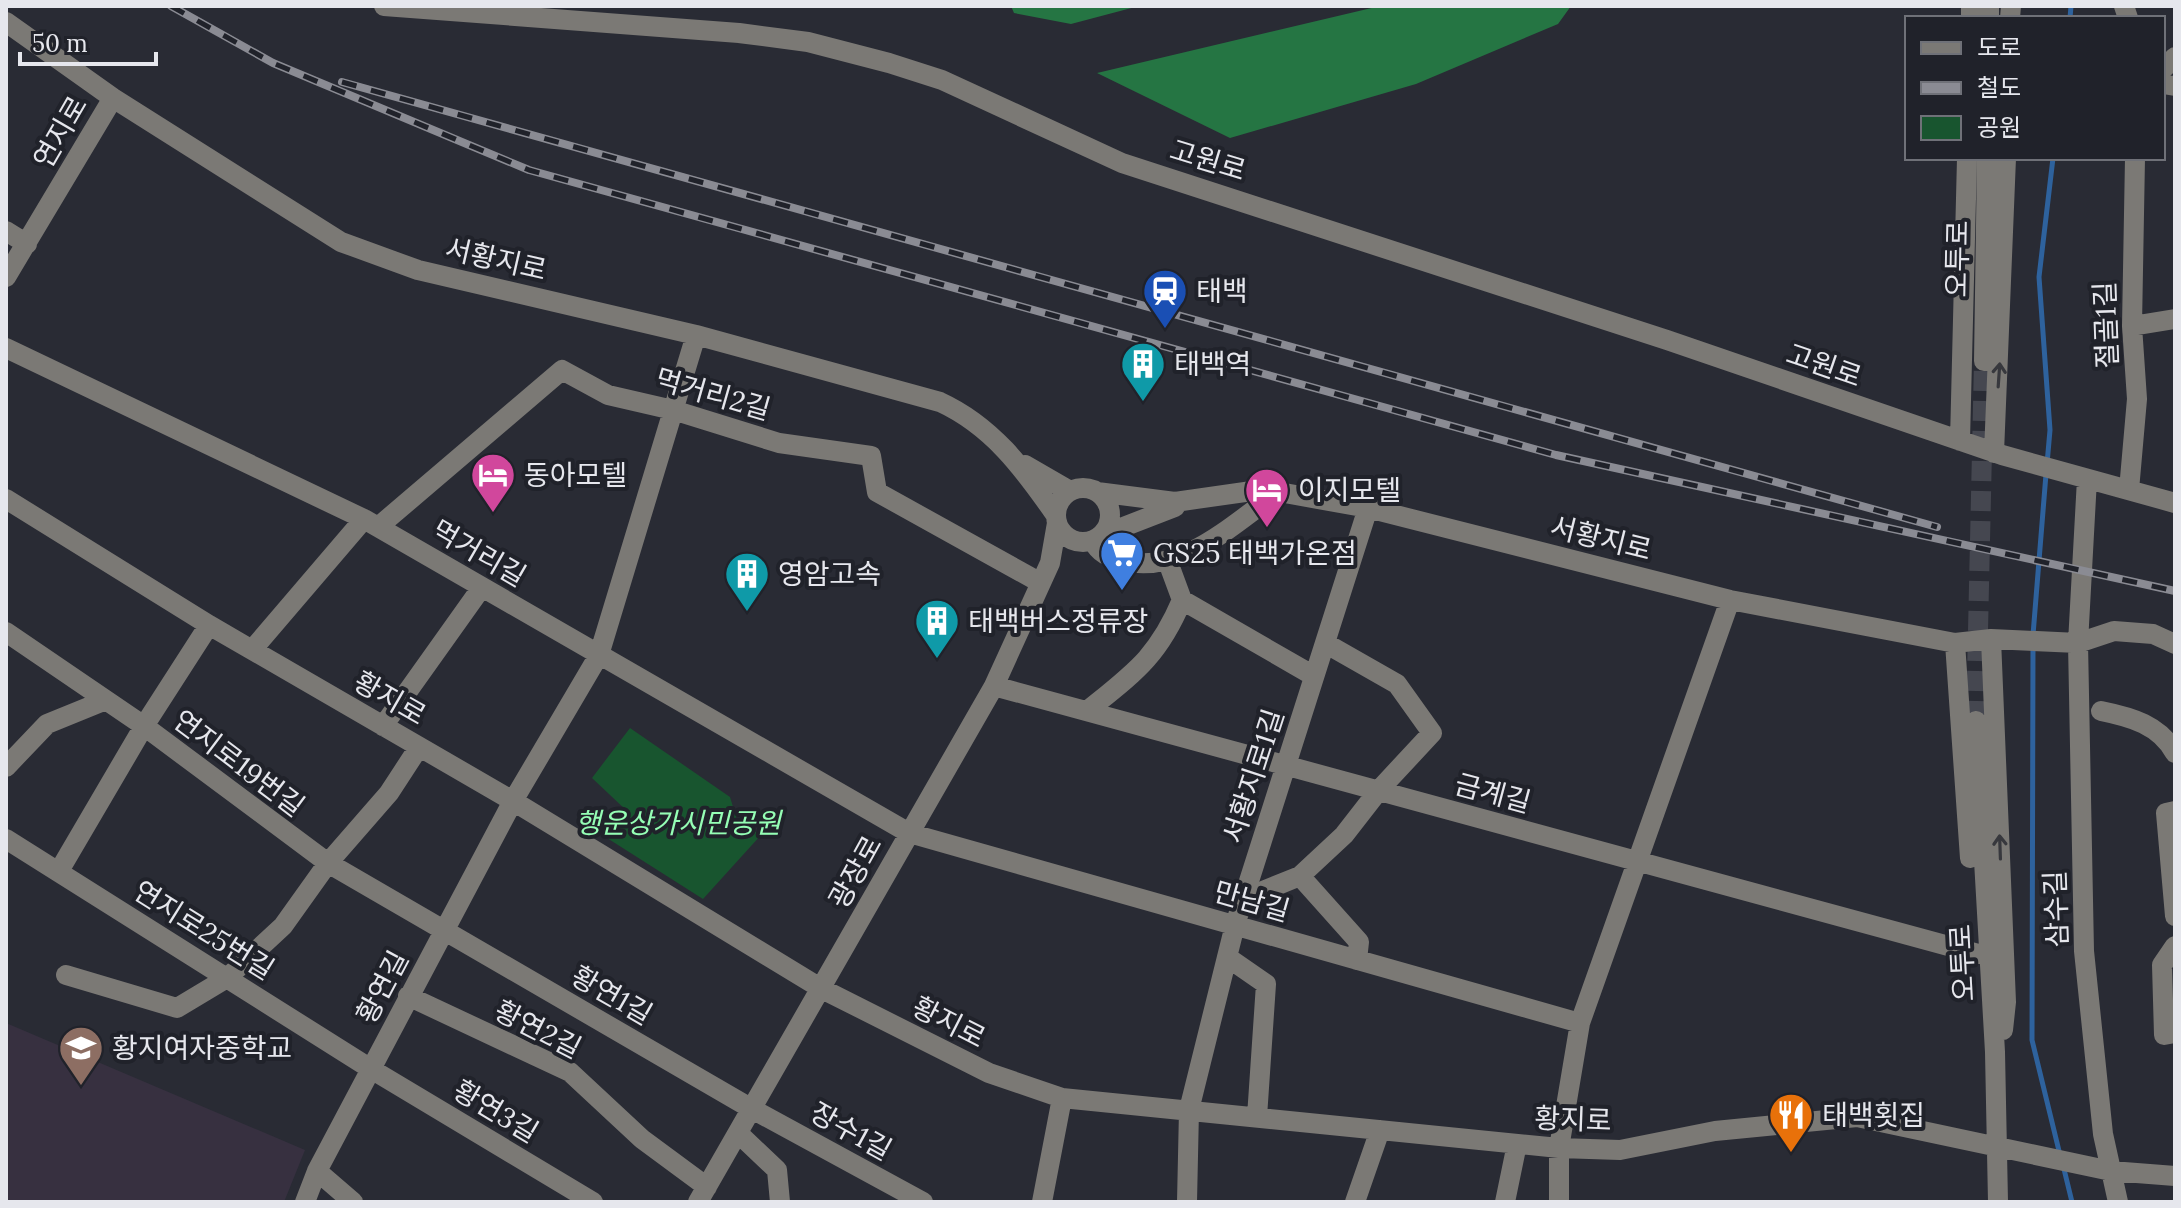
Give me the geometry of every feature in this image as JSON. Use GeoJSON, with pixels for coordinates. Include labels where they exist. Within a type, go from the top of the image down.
{"type":"FeatureCollection","features":[{"type":"Feature","properties":{"kind":"street","name":"고원로"},"geometry":{"type":"LineString","coordinates":[[384,6],[739,33],[808,42],[889,63],[942,80],[1122,163],[1667,340],[1998,454],[2087,479]]}},
{"type":"Feature","properties":{"kind":"street","name":"서황지로"},"geometry":{"type":"LineString","coordinates":[[6,22],[113,98],[341,242],[418,270],[696,335],[940,402],[965,414],[1012,455]]}},
{"type":"Feature","properties":{"kind":"street","name":"연지로"},"geometry":{"type":"LineString","coordinates":[[6,277],[113,98]]}},
{"type":"Feature","properties":{"kind":"street"},"geometry":{"type":"LineString","coordinates":[[1960,441],[1967,160]]}},
{"type":"Feature","properties":{"kind":"street","name":"오투로"},"geometry":{"type":"LineString","coordinates":[[1984,361],[1987,160]]}},
{"type":"Feature","properties":{"kind":"street"},"geometry":{"type":"LineString","coordinates":[[1998,454],[2006,160]]}},
{"type":"Feature","properties":{"kind":"street","name":"절골1길"},"geometry":{"type":"LineString","coordinates":[[2129,490],[2137,399],[2132,326],[2135,160]]}},
{"type":"Feature","properties":{"kind":"street"},"geometry":{"type":"LineString","coordinates":[[6,231],[27,244]]}},
{"type":"Feature","properties":{"kind":"street"},"geometry":{"type":"LineString","coordinates":[[2132,326],[2175,319]]}},
{"type":"Feature","properties":{"kind":"street","name":"황연길"},"geometry":{"type":"LineString","coordinates":[[305,1202],[317,1171],[444,929],[513,801],[599,655],[696,335]]}},
{"type":"Feature","properties":{"kind":"street","name":"먹거리길"},"geometry":{"type":"LineString","coordinates":[[6,348],[371,523],[909,833]]}},
{"type":"Feature","properties":{"kind":"street","name":"먹거리2길"},"geometry":{"type":"LineString","coordinates":[[371,523],[562,370],[608,395],[673,410],[779,443],[871,456],[877,492],[1041,583]]}},
{"type":"Feature","properties":{"kind":"street"},"geometry":{"type":"LineString","coordinates":[[1012,455],[1070,491]]}},
{"type":"Feature","properties":{"kind":"street"},"geometry":{"type":"LineString","coordinates":[[1012,455],[1068,538],[1092,540],[1109,558],[1142,565],[1168,562],[1194,551],[1279,492]]}},
{"type":"Feature","properties":{"kind":"street"},"geometry":{"type":"LineString","coordinates":[[2087,479],[2175,503]]}},
{"type":"Feature","properties":{"kind":"street","name":"삼수길"},"geometry":{"type":"LineString","coordinates":[[2087,479],[2078,643],[2084,951],[2103,1134],[2118,1202]]}},
{"type":"Feature","properties":{"kind":"street"},"geometry":{"type":"LineString","coordinates":[[1056,519],[1057,505],[1070,491],[1079,488],[1155,502],[1198,499]]}},
{"type":"Feature","properties":{"kind":"street","name":"서황지로"},"geometry":{"type":"LineString","coordinates":[[1198,499],[1252,491],[1279,492],[1368,508],[1730,600],[1955,643],[1991,639],[2078,643],[2114,631],[2153,634],[2175,644]]}},
{"type":"Feature","properties":{"kind":"street"},"geometry":{"type":"LineString","coordinates":[[1092,540],[1110,513],[1104,498],[1097,492]]}},
{"type":"Feature","properties":{"kind":"street","name":"황지로"},"geometry":{"type":"LineString","coordinates":[[6,499],[209,625],[513,801],[822,989],[989,1073],[1062,1098],[1559,1148],[1620,1150],[1715,1131],[1857,1117],[2111,1171]]}},
{"type":"Feature","properties":{"kind":"street"},"geometry":{"type":"LineString","coordinates":[[1050,563],[1092,540],[1198,499]]}},
{"type":"Feature","properties":{"kind":"street","name":"서황지로1길"},"geometry":{"type":"LineString","coordinates":[[1189,1202],[1189,1110],[1235,925],[1368,508]]}},
{"type":"Feature","properties":{"kind":"street","name":"광장로"},"geometry":{"type":"LineString","coordinates":[[703,1194],[994,686],[1050,563],[1056,519]]}},
{"type":"Feature","properties":{"kind":"street"},"geometry":{"type":"LineString","coordinates":[[252,650],[371,523]]}},
{"type":"Feature","properties":{"kind":"street"},"geometry":{"type":"LineString","coordinates":[[1168,562],[1182,600],[1314,676]]}},
{"type":"Feature","properties":{"kind":"street"},"geometry":{"type":"LineString","coordinates":[[383,726],[482,587]]}},
{"type":"Feature","properties":{"kind":"street"},"geometry":{"type":"LineString","coordinates":[[1087,711],[1148,661],[1169,632],[1182,600]]}},
{"type":"Feature","properties":{"kind":"street"},"geometry":{"type":"LineString","coordinates":[[1559,1202],[1559,1148],[1580,1023],[1730,600]]}},
{"type":"Feature","properties":{"kind":"street"},"geometry":{"type":"LineString","coordinates":[[59,871],[144,726],[209,625]]}},
{"type":"Feature","properties":{"kind":"street","name":"연지로19번길"},"geometry":{"type":"LineString","coordinates":[[6,632],[144,726],[328,863],[444,929]]}},
{"type":"Feature","properties":{"kind":"street"},"geometry":{"type":"LineString","coordinates":[[1991,639],[2006,1002],[1996,1092]]}},
{"type":"Feature","properties":{"kind":"street"},"geometry":{"type":"LineString","coordinates":[[1243,899],[1300,876],[1344,835],[1379,790],[1432,733],[1397,684],[1325,643]]}},
{"type":"Feature","properties":{"kind":"street"},"geometry":{"type":"LineString","coordinates":[[1955,643],[1979,1004],[1996,1092]]}},
{"type":"Feature","properties":{"kind":"street","name":"금계길"},"geometry":{"type":"LineString","coordinates":[[994,686],[1978,954]]}},
{"type":"Feature","properties":{"kind":"street"},"geometry":{"type":"LineString","coordinates":[[6,767],[47,724],[106,700]]}},
{"type":"Feature","properties":{"kind":"street"},"geometry":{"type":"LineString","coordinates":[[2101,711],[2134,718],[2167,738],[2175,753]]}},
{"type":"Feature","properties":{"kind":"street","name":"오투로"},"geometry":{"type":"LineString","coordinates":[[1976,721],[1996,1092],[1998,1202]]}},
{"type":"Feature","properties":{"kind":"street"},"geometry":{"type":"LineString","coordinates":[[66,975],[177,1008],[227,978],[283,926],[328,863],[389,793],[419,747]]}},
{"type":"Feature","properties":{"kind":"street"},"geometry":{"type":"LineString","coordinates":[[2175,811],[2166,813],[2175,916]]}},
{"type":"Feature","properties":{"kind":"street","name":"만남길"},"geometry":{"type":"LineString","coordinates":[[909,833],[1580,1023]]}},
{"type":"Feature","properties":{"kind":"street","name":"연지로25번길"},"geometry":{"type":"LineString","coordinates":[[6,839],[371,1069]]}},
{"type":"Feature","properties":{"kind":"street"},"geometry":{"type":"LineString","coordinates":[[1300,876],[1359,942],[1357,960]]}},
{"type":"Feature","properties":{"kind":"street","name":"황연1길"},"geometry":{"type":"LineString","coordinates":[[444,929],[752,1109]]}},
{"type":"Feature","properties":{"kind":"street"},"geometry":{"type":"LineString","coordinates":[[2175,946],[2162,965],[2164,1035],[2175,1033]]}},
{"type":"Feature","properties":{"kind":"street"},"geometry":{"type":"LineString","coordinates":[[1227,957],[1266,984],[1257,1117]]}},
{"type":"Feature","properties":{"kind":"street","name":"황연2길"},"geometry":{"type":"LineString","coordinates":[[408,996],[570,1072],[703,1194]]}},
{"type":"Feature","properties":{"kind":"street","name":"황연3길"},"geometry":{"type":"LineString","coordinates":[[371,1069],[593,1202]]}},
{"type":"Feature","properties":{"kind":"street"},"geometry":{"type":"LineString","coordinates":[[1042,1202],[1062,1098]]}},
{"type":"Feature","properties":{"kind":"street","name":"장수1길"},"geometry":{"type":"LineString","coordinates":[[752,1109],[923,1202]]}},
{"type":"Feature","properties":{"kind":"street"},"geometry":{"type":"LineString","coordinates":[[1355,1202],[1380,1130]]}},
{"type":"Feature","properties":{"kind":"street"},"geometry":{"type":"LineString","coordinates":[[738,1133],[777,1170],[780,1202]]}},
{"type":"Feature","properties":{"kind":"street"},"geometry":{"type":"LineString","coordinates":[[1505,1202],[1517,1144]]}},
{"type":"Feature","properties":{"kind":"street"},"geometry":{"type":"LineString","coordinates":[[317,1171],[353,1202]]}},
{"type":"Feature","properties":{"kind":"street"},"geometry":{"type":"LineString","coordinates":[[2111,1171],[2175,1176]]}},
{"type":"Feature","properties":{"kind":"shaded area","name":"황지여자중학교"},"geometry":{"type":"Polygon","coordinates":[[[6,1023],[305,1150],[284,1202],[6,1202],[6,1023]]]}},
{"type":"Feature","properties":{"kind":"green space"},"geometry":{"type":"Polygon","coordinates":[[[1011,6],[1139,6],[1071,24],[1014,13],[1011,6]]]}},
{"type":"Feature","properties":{"kind":"green space"},"geometry":{"type":"Polygon","coordinates":[[[1380,6],[1571,6],[1558,24],[1416,84],[1230,138],[1097,73],[1380,6]]]}},
{"type":"Feature","properties":{"kind":"green space","name":"행운상가시민공원"},"geometry":{"type":"Polygon","coordinates":[[[630,728],[730,797],[737,820],[761,835],[703,899],[607,838],[627,811],[592,778],[630,728]]]}},
{"type":"Feature","properties":{"kind":"waterway"},"geometry":{"type":"LineString","coordinates":[[2070,16],[2071,6]]}},
{"type":"Feature","properties":{"kind":"waterway"},"geometry":{"type":"LineString","coordinates":[[2047,464],[2050,430],[2039,277],[2053,160]]}},
{"type":"Feature","properties":{"kind":"waterway"},"geometry":{"type":"LineString","coordinates":[[2033,635],[2046,474]]}},
{"type":"Feature","properties":{"kind":"waterway"},"geometry":{"type":"LineString","coordinates":[[2033,645],[2032,1040],[2060,1155]]}},
{"type":"Feature","properties":{"kind":"waterway"},"geometry":{"type":"LineString","coordinates":[[2063,1165],[2072,1202]]}},
{"type":"Feature","properties":{"kind":"tunnel"},"geometry":{"type":"LineString","coordinates":[[1976,721],[1984,361]]}},
{"type":"Feature","properties":{"kind":"railway"},"geometry":{"type":"LineString","coordinates":[[171,6],[273,63],[529,170],[1556,455],[2175,591]]}},
{"type":"Feature","properties":{"kind":"railway"},"geometry":{"type":"LineString","coordinates":[[342,82],[1937,527]]}},
{"type":"Feature","properties":{"kind":"place","name":"태백"},"geometry":{"type":"Point","coordinates":[1165,330]}},
{"type":"Feature","properties":{"kind":"place","name":"태백역"},"geometry":{"type":"Point","coordinates":[1143,403]}},
{"type":"Feature","properties":{"kind":"place","name":"동아모텔"},"geometry":{"type":"Point","coordinates":[493,514]}},
{"type":"Feature","properties":{"kind":"place","name":"이지모텔"},"geometry":{"type":"Point","coordinates":[1267,529]}},
{"type":"Feature","properties":{"kind":"place","name":"GS25 태백가온점"},"geometry":{"type":"Point","coordinates":[1122,592]}},
{"type":"Feature","properties":{"kind":"place","name":"영암고속"},"geometry":{"type":"Point","coordinates":[747,613]}},
{"type":"Feature","properties":{"kind":"place","name":"태백버스정류장"},"geometry":{"type":"Point","coordinates":[937,660]}},
{"type":"Feature","properties":{"kind":"place","name":"황지여자중학교"},"geometry":{"type":"Point","coordinates":[81,1087]}},
{"type":"Feature","properties":{"kind":"place","name":"태백횟집"},"geometry":{"type":"Point","coordinates":[1791,1154]}}]}
